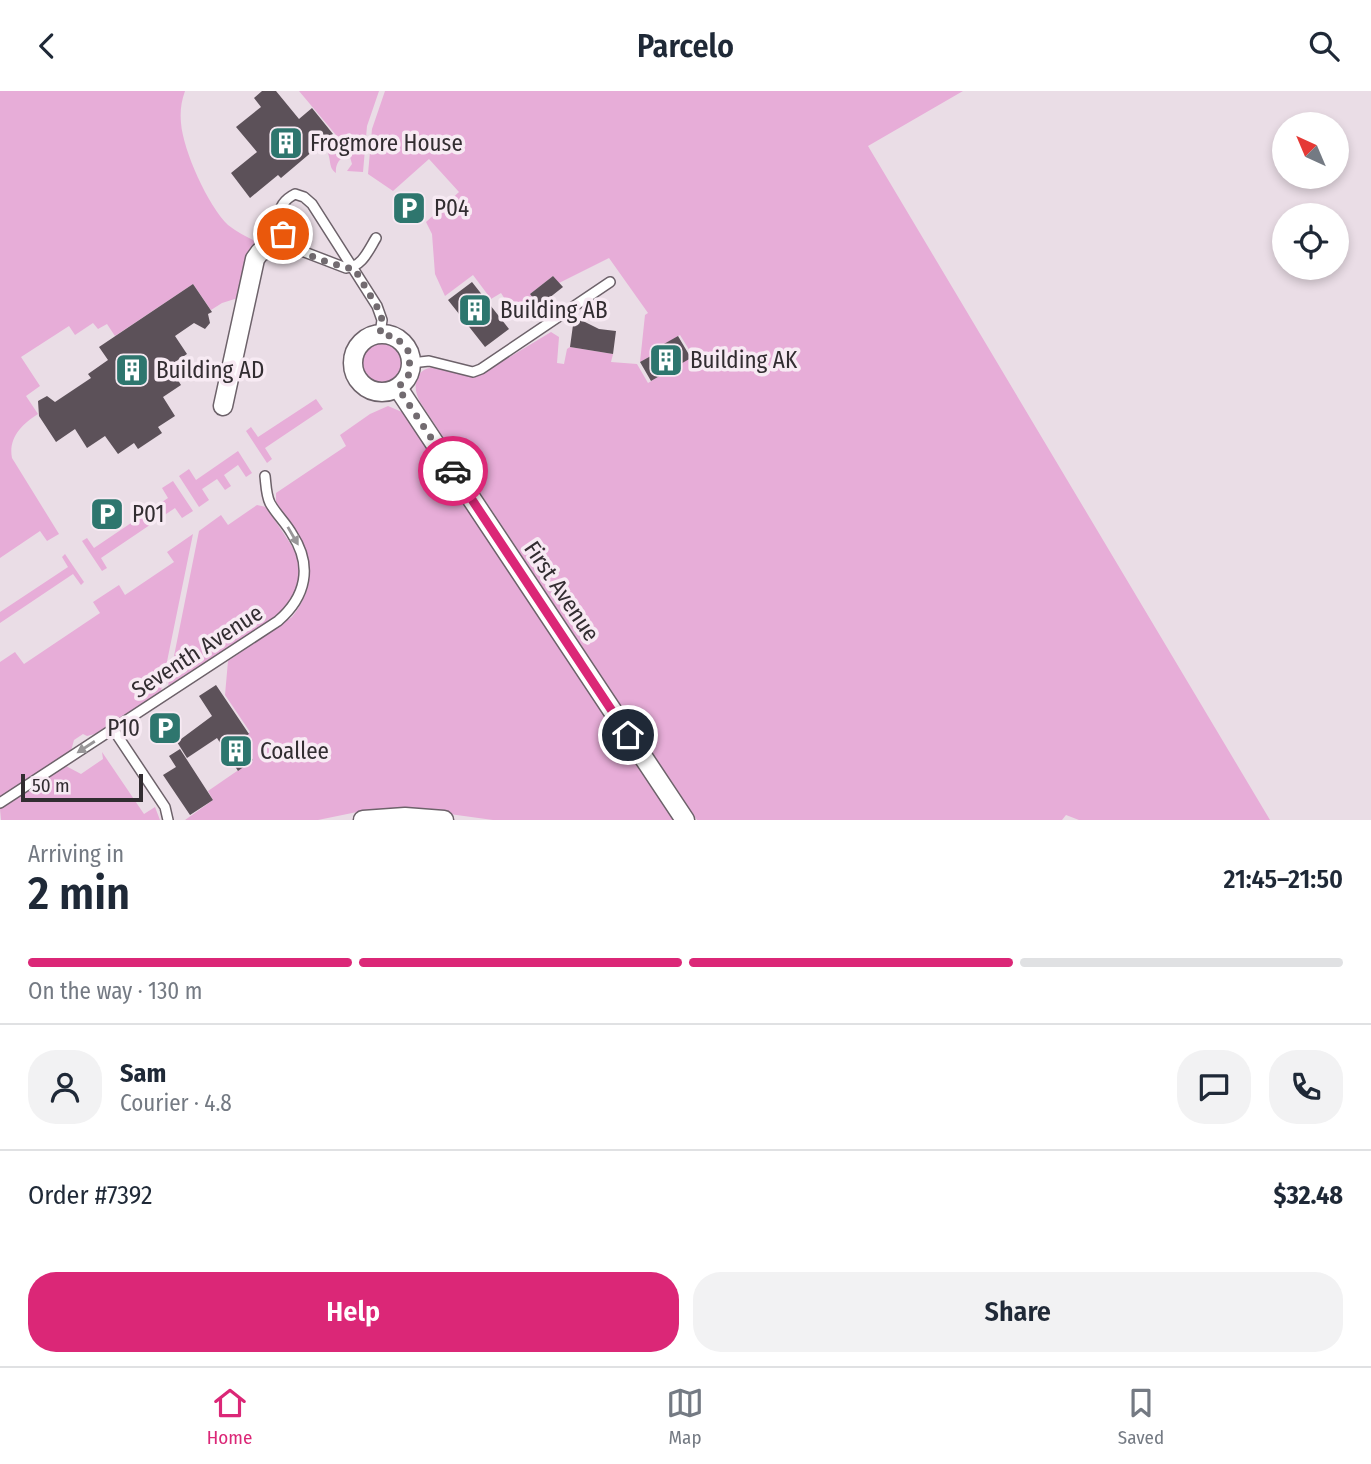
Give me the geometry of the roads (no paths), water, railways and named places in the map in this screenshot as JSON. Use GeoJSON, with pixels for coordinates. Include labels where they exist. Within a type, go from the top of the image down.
{"type":"FeatureCollection","features":[{"type":"Feature","properties":{"kind":"street"},"geometry":{"type":"LineString","coordinates":[[223,406],[255,259],[260,251],[288,241]]}},
{"type":"Feature","properties":{"kind":"street"},"geometry":{"type":"LineString","coordinates":[[380,334],[392,336],[402,342],[409,352],[411,363],[408,377],[398,388],[383,393],[369,390],[361,384],[354,372],[353,359],[358,347],[368,338],[380,334]]}},
{"type":"Feature","properties":{"kind":"street","name":"First Avenue"},"geometry":{"type":"LineString","coordinates":[[398,388],[685,820]]}},
{"type":"Feature","properties":{"kind":"street"},"geometry":{"type":"LineString","coordinates":[[363,820],[405,817],[444,820]]}},
{"type":"Feature","properties":{"kind":"lane"},"geometry":{"type":"LineString","coordinates":[[376,238],[360,263],[354,268],[346,268],[303,252],[288,241],[279,226],[278,217],[286,198],[295,194],[312,204],[354,268],[380,312],[380,334]]}},
{"type":"Feature","properties":{"kind":"lane"},"geometry":{"type":"LineString","coordinates":[[411,363],[429,361],[473,372],[481,369],[610,282]]}},
{"type":"Feature","properties":{"kind":"lane","name":"Seventh Avenue"},"geometry":{"type":"LineString","coordinates":[[0,803],[278,621],[298,598],[305,573],[304,560],[294,536],[269,501],[265,476]]}},
{"type":"Feature","properties":{"kind":"lane"},"geometry":{"type":"LineString","coordinates":[[113,729],[161,801],[168,820]]}},
{"type":"Feature","properties":{"kind":"place","name":"Frogmore House"},"geometry":{"type":"Point","coordinates":[286,143]}},
{"type":"Feature","properties":{"kind":"place","name":"P04"},"geometry":{"type":"Point","coordinates":[409,208]}},
{"type":"Feature","properties":{"kind":"place","name":"Building AB"},"geometry":{"type":"Point","coordinates":[475,310]}},
{"type":"Feature","properties":{"kind":"place","name":"Building AK"},"geometry":{"type":"Point","coordinates":[666,360]}},
{"type":"Feature","properties":{"kind":"place","name":"Building AD"},"geometry":{"type":"Point","coordinates":[132,370]}},
{"type":"Feature","properties":{"kind":"place","name":"P01"},"geometry":{"type":"Point","coordinates":[107,514]}},
{"type":"Feature","properties":{"kind":"place","name":"P10"},"geometry":{"type":"Point","coordinates":[165,728]}},
{"type":"Feature","properties":{"kind":"place","name":"Coallee"},"geometry":{"type":"Point","coordinates":[236,751]}}]}
